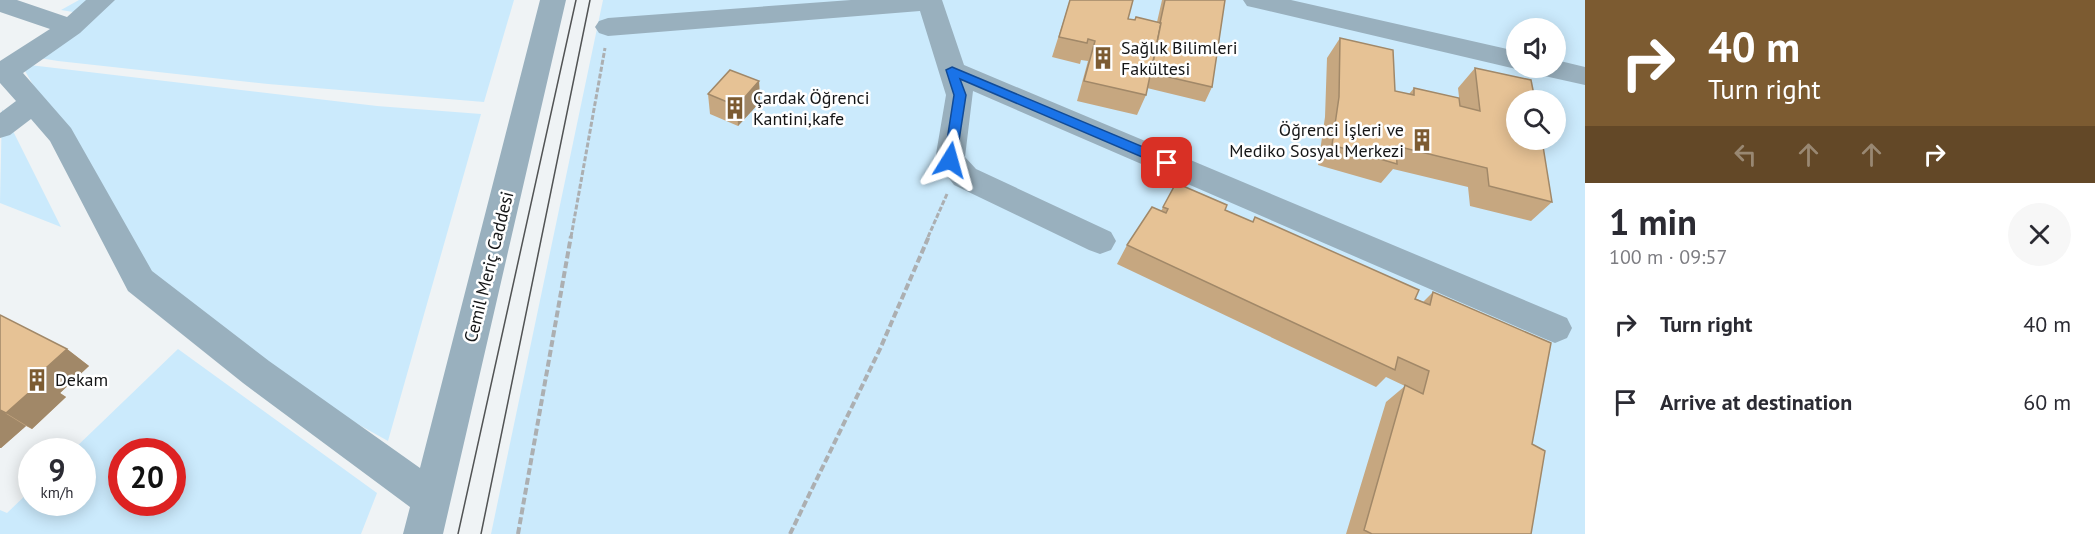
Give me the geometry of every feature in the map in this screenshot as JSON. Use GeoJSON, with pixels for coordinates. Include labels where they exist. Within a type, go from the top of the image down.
{"type":"FeatureCollection","features":[{"type":"Feature","properties":{"kind":"street"},"geometry":{"type":"LineString","coordinates":[[102,0],[71,27],[3,71],[61,135],[140,281],[256,372],[431,499]]}},
{"type":"Feature","properties":{"kind":"street","name":"Cemil Meriç Caddesi"},"geometry":{"type":"LineString","coordinates":[[423,534],[554,0]]}},
{"type":"Feature","properties":{"kind":"street"},"geometry":{"type":"LineString","coordinates":[[1256,0],[1295,4],[1506,57]]}},
{"type":"Feature","properties":{"kind":"street"},"geometry":{"type":"LineString","coordinates":[[608,27],[929,1],[960,95],[950,160],[957,171],[1101,241]]}},
{"type":"Feature","properties":{"kind":"street"},"geometry":{"type":"LineString","coordinates":[[0,3],[71,27]]}},
{"type":"Feature","properties":{"kind":"street"},"geometry":{"type":"LineString","coordinates":[[952,70],[1556,328]]}},
{"type":"Feature","properties":{"kind":"street"},"geometry":{"type":"LineString","coordinates":[[1566,72],[1585,76]]}},
{"type":"Feature","properties":{"kind":"street"},"geometry":{"type":"LineString","coordinates":[[0,128],[33,103]]}},
{"type":"Feature","properties":{"kind":"path"},"geometry":{"type":"LineString","coordinates":[[518,534],[608,27]]}},
{"type":"Feature","properties":{"kind":"path"},"geometry":{"type":"LineString","coordinates":[[790,534],[880,349],[957,171]]}},
{"type":"Feature","properties":{"kind":"shaded area"},"geometry":{"type":"Polygon","coordinates":[[[79,0],[514,0],[484,102],[268,84],[21,55],[79,13],[61,10],[79,0]]]}},
{"type":"Feature","properties":{"kind":"shaded area"},"geometry":{"type":"Polygon","coordinates":[[[603,0],[1585,0],[1585,534],[491,534],[603,0]]]}},
{"type":"Feature","properties":{"kind":"shaded area"},"geometry":{"type":"Polygon","coordinates":[[[21,64],[377,106],[481,114],[388,441],[266,373],[130,253],[21,64]]]}},
{"type":"Feature","properties":{"kind":"shaded area"},"geometry":{"type":"Polygon","coordinates":[[[2,109],[61,227],[0,203],[2,109]]]}},
{"type":"Feature","properties":{"kind":"shaded area"},"geometry":{"type":"Polygon","coordinates":[[[178,349],[377,493],[361,534],[0,534],[0,510],[7,513],[18,502],[18,516],[96,516],[96,438],[86,438],[178,349]]]}},
{"type":"Feature","properties":{"kind":"building","name":"Sağlık Bilimleri Fakültesi"},"geometry":{"type":"Polygon","coordinates":[[[1070,0],[1133,0],[1128,19],[1135,20],[1136,17],[1161,23],[1146,95],[1084,81],[1095,41],[1088,39],[1087,43],[1059,37],[1070,0]]]}},
{"type":"Feature","properties":{"kind":"building","name":"Sağlık Bilimleri Fakültesi"},"geometry":{"type":"Polygon","coordinates":[[[1165,0],[1225,0],[1212,87],[1151,73],[1165,0]]]}},
{"type":"Feature","properties":{"kind":"building"},"geometry":{"type":"Polygon","coordinates":[[[1340,38],[1393,50],[1395,91],[1414,95],[1414,88],[1459,98],[1460,106],[1480,111],[1475,68],[1506,75],[1506,78],[1531,80],[1533,90],[1506,90],[1506,150],[1544,150],[1552,202],[1489,186],[1487,168],[1396,146],[1397,164],[1332,145],[1339,97],[1340,38]]]}},
{"type":"Feature","properties":{"kind":"building"},"geometry":{"type":"Polygon","coordinates":[[[730,70],[759,81],[737,106],[708,94],[730,70]]]}},
{"type":"Feature","properties":{"kind":"building"},"geometry":{"type":"Polygon","coordinates":[[[1176,183],[1227,205],[1225,210],[1253,222],[1255,217],[1419,290],[1415,299],[1430,305],[1433,292],[1551,343],[1532,444],[1545,451],[1531,534],[1372,534],[1364,530],[1405,385],[1423,394],[1429,371],[1398,357],[1395,370],[1127,245],[1152,207],[1166,213],[1168,209],[1163,207],[1176,183]]]}},
{"type":"Feature","properties":{"kind":"building"},"geometry":{"type":"Polygon","coordinates":[[[0,315],[67,349],[36,377],[42,381],[6,413],[0,410],[0,315]]]}},
{"type":"Feature","properties":{"kind":"tram line"},"geometry":{"type":"LineString","coordinates":[[458,534],[576,0]]}},
{"type":"Feature","properties":{"kind":"tram line"},"geometry":{"type":"LineString","coordinates":[[481,534],[590,0]]}},
{"type":"Feature","properties":{"kind":"place","name":"Sağlık Bilimleri Fakültesi"},"geometry":{"type":"Point","coordinates":[1103,58]}},
{"type":"Feature","properties":{"kind":"place","name":"Çardak Öğrenci Kantini,kafe"},"geometry":{"type":"Point","coordinates":[735,108]}},
{"type":"Feature","properties":{"kind":"place","name":"Öğrenci İşleri ve Mediko Sosyal Merkezi"},"geometry":{"type":"Point","coordinates":[1422,140]}},
{"type":"Feature","properties":{"kind":"place","name":"Dekam"},"geometry":{"type":"Point","coordinates":[37,380]}},
{"type":"Feature","properties":{"kind":"route"},"geometry":{"type":"LineString","coordinates":[[950,160],[960,95],[952,70],[1167,163]]}}]}
